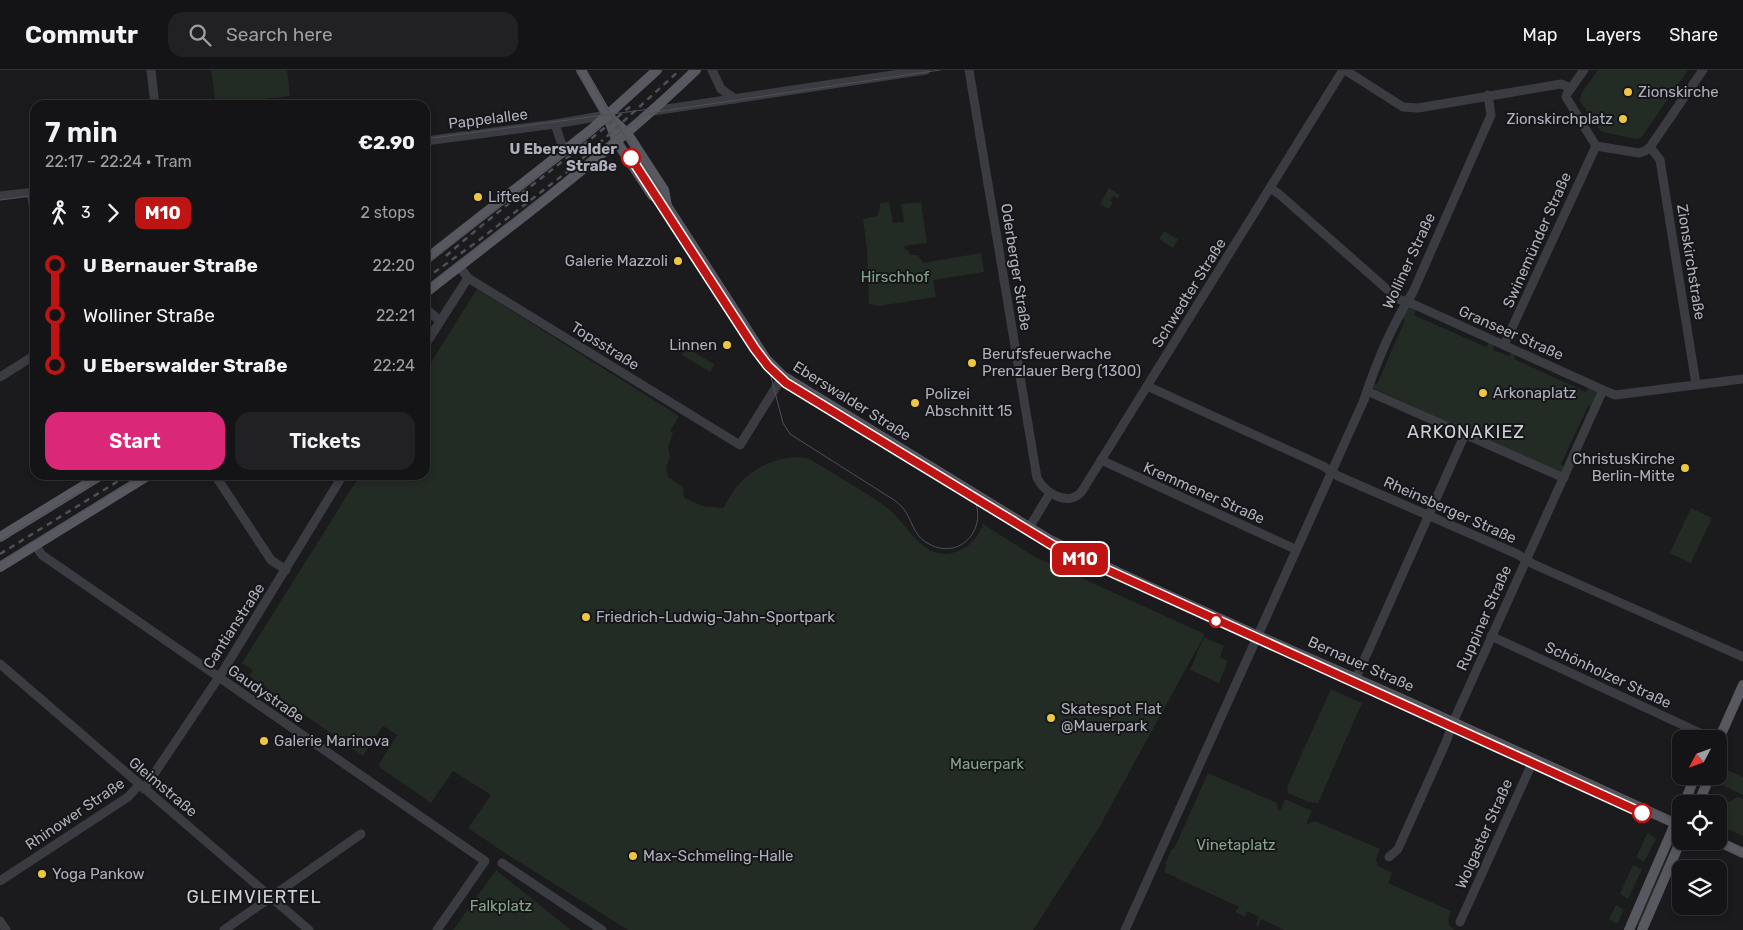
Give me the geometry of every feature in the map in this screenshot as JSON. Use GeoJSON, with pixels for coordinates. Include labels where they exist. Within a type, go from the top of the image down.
{"type":"FeatureCollection","features":[{"type":"Feature","properties":{"kind":"main road"},"geometry":{"type":"LineString","coordinates":[[581,70],[607,115]]}},
{"type":"Feature","properties":{"kind":"main road"},"geometry":{"type":"LineString","coordinates":[[430,256],[564,152],[657,70]]}},
{"type":"Feature","properties":{"kind":"main road"},"geometry":{"type":"LineString","coordinates":[[430,289],[617,142],[696,70]]}},
{"type":"Feature","properties":{"kind":"main road","name":"Eberswalder Straße"},"geometry":{"type":"LineString","coordinates":[[607,115],[627,133],[664,190],[667,206]]}},
{"type":"Feature","properties":{"kind":"main road","name":"Eberswalder Straße"},"geometry":{"type":"LineString","coordinates":[[607,115],[617,142],[652,195],[667,206],[766,360],[783,376],[1029,528]]}},
{"type":"Feature","properties":{"kind":"main road"},"geometry":{"type":"LineString","coordinates":[[0,537],[93,480]]}},
{"type":"Feature","properties":{"kind":"main road"},"geometry":{"type":"LineString","coordinates":[[0,568],[141,480]]}},
{"type":"Feature","properties":{"kind":"main road","name":"Bernauer Straße"},"geometry":{"type":"LineString","coordinates":[[1029,528],[1107,568],[1672,821]]}},
{"type":"Feature","properties":{"kind":"main road"},"geometry":{"type":"LineString","coordinates":[[1723,730],[1743,685]]}},
{"type":"Feature","properties":{"kind":"main road"},"geometry":{"type":"LineString","coordinates":[[1629,930],[1672,839]]}},
{"type":"Feature","properties":{"kind":"main road"},"geometry":{"type":"LineString","coordinates":[[1727,846],[1743,853]]}},
{"type":"Feature","properties":{"kind":"main road"},"geometry":{"type":"LineString","coordinates":[[1642,930],[1677,850]]}},
{"type":"Feature","properties":{"kind":"street"},"geometry":{"type":"LineString","coordinates":[[151,70],[154,100]]}},
{"type":"Feature","properties":{"kind":"street"},"geometry":{"type":"LineString","coordinates":[[712,70],[721,89],[735,99]]}},
{"type":"Feature","properties":{"kind":"street"},"geometry":{"type":"LineString","coordinates":[[653,111],[926,70]]}},
{"type":"Feature","properties":{"kind":"street","name":"Oderberger Straße"},"geometry":{"type":"LineString","coordinates":[[969,70],[1037,478],[1040,484],[1050,493]]}},
{"type":"Feature","properties":{"kind":"street"},"geometry":{"type":"LineString","coordinates":[[1344,70],[1404,107],[1418,108],[1561,84],[1571,88]]}},
{"type":"Feature","properties":{"kind":"street","name":"Schwedter Straße"},"geometry":{"type":"LineString","coordinates":[[1050,493],[1067,499],[1072,499],[1078,495],[1344,70]]}},
{"type":"Feature","properties":{"kind":"street"},"geometry":{"type":"LineString","coordinates":[[1584,70],[1567,94],[1568,100],[1596,146],[1639,153],[1645,152],[1650,146],[1703,70]]}},
{"type":"Feature","properties":{"kind":"street","name":"Wolliner Straße"},"geometry":{"type":"LineString","coordinates":[[1124,930],[1295,549],[1332,471],[1400,312],[1413,292],[1491,114],[1488,95]]}},
{"type":"Feature","properties":{"kind":"street","name":"Pappelallee"},"geometry":{"type":"LineString","coordinates":[[430,140],[555,124],[607,115]]}},
{"type":"Feature","properties":{"kind":"street"},"geometry":{"type":"LineString","coordinates":[[555,124],[564,152]]}},
{"type":"Feature","properties":{"kind":"street","name":"Swinemünder Straße"},"geometry":{"type":"LineString","coordinates":[[1504,345],[1596,146]]}},
{"type":"Feature","properties":{"kind":"street","name":"Zionskirchstraße"},"geometry":{"type":"LineString","coordinates":[[1650,146],[1660,160],[1696,384]]}},
{"type":"Feature","properties":{"kind":"street","name":"Granseer Straße"},"geometry":{"type":"LineString","coordinates":[[1270,188],[1398,299],[1615,395],[1743,379]]}},
{"type":"Feature","properties":{"kind":"street"},"geometry":{"type":"LineString","coordinates":[[0,196],[30,192]]}},
{"type":"Feature","properties":{"kind":"street","name":"Topsstraße"},"geometry":{"type":"LineString","coordinates":[[459,266],[468,278],[740,445],[783,376]]}},
{"type":"Feature","properties":{"kind":"street"},"geometry":{"type":"LineString","coordinates":[[430,337],[468,278]]}},
{"type":"Feature","properties":{"kind":"street"},"geometry":{"type":"LineString","coordinates":[[430,312],[440,321]]}},
{"type":"Feature","properties":{"kind":"street"},"geometry":{"type":"LineString","coordinates":[[0,377],[30,359]]}},
{"type":"Feature","properties":{"kind":"street","name":"Rheinsberger Straße"},"geometry":{"type":"LineString","coordinates":[[1147,386],[1332,471],[1338,476],[1743,657]]}},
{"type":"Feature","properties":{"kind":"street","name":"Ruppiner Straße"},"geometry":{"type":"LineString","coordinates":[[1389,857],[1398,848],[1525,559],[1603,390]]}},
{"type":"Feature","properties":{"kind":"street"},"geometry":{"type":"LineString","coordinates":[[1367,391],[1564,478]]}},
{"type":"Feature","properties":{"kind":"street"},"geometry":{"type":"LineString","coordinates":[[1356,678],[1465,434]]}},
{"type":"Feature","properties":{"kind":"street","name":"Kremmener Straße"},"geometry":{"type":"LineString","coordinates":[[1101,460],[1295,549]]}},
{"type":"Feature","properties":{"kind":"street"},"geometry":{"type":"LineString","coordinates":[[218,480],[271,560],[286,570]]}},
{"type":"Feature","properties":{"kind":"street","name":"Cantianstraße"},"geometry":{"type":"LineString","coordinates":[[142,787],[218,677],[340,480]]}},
{"type":"Feature","properties":{"kind":"street"},"geometry":{"type":"LineString","coordinates":[[1029,528],[1050,493]]}},
{"type":"Feature","properties":{"kind":"street","name":"Gaudystraße"},"geometry":{"type":"LineString","coordinates":[[35,545],[44,557],[485,862],[437,930]]}},
{"type":"Feature","properties":{"kind":"street","name":"Schönholzer Straße"},"geometry":{"type":"LineString","coordinates":[[1491,636],[1694,730]]}},
{"type":"Feature","properties":{"kind":"street","name":"Gleimstraße"},"geometry":{"type":"LineString","coordinates":[[0,664],[309,930]]}},
{"type":"Feature","properties":{"kind":"street","name":"Wolgaster Straße"},"geometry":{"type":"LineString","coordinates":[[1460,922],[1534,759]]}},
{"type":"Feature","properties":{"kind":"street","name":"Rhinower Straße"},"geometry":{"type":"LineString","coordinates":[[0,881],[142,787]]}},
{"type":"Feature","properties":{"kind":"street"},"geometry":{"type":"LineString","coordinates":[[224,930],[361,834]]}},
{"type":"Feature","properties":{"kind":"street"},"geometry":{"type":"LineString","coordinates":[[502,863],[602,930]]}},
{"type":"Feature","properties":{"kind":"street"},"geometry":{"type":"LineString","coordinates":[[0,921],[6,930]]}},
{"type":"Feature","properties":{"kind":"green space"},"geometry":{"type":"Polygon","coordinates":[[[211,70],[287,70],[290,96],[264,100],[215,100],[211,70]]]}},
{"type":"Feature","properties":{"kind":"green space","name":"Zionskirchplatz"},"geometry":{"type":"Polygon","coordinates":[[[1598,70],[1688,70],[1641,138],[1636,139],[1602,132],[1580,101],[1581,94],[1598,70]]]}},
{"type":"Feature","properties":{"kind":"green space"},"geometry":{"type":"Polygon","coordinates":[[[1109,188],[1120,195],[1118,199],[1113,196],[1110,201],[1113,202],[1109,209],[1100,204],[1109,188]]]}},
{"type":"Feature","properties":{"kind":"green space","name":"Hirschhof"},"geometry":{"type":"Polygon","coordinates":[[[889,202],[893,223],[904,222],[901,204],[921,202],[927,243],[904,246],[909,254],[918,255],[923,263],[981,253],[984,272],[933,280],[936,297],[879,306],[869,304],[867,250],[863,219],[877,216],[880,203],[889,202]]]}},
{"type":"Feature","properties":{"kind":"green space"},"geometry":{"type":"Polygon","coordinates":[[[1164,231],[1178,239],[1173,248],[1159,239],[1164,231]]]}},
{"type":"Feature","properties":{"kind":"green space","name":"Friedrich-Ludwig-Jahn-Sportpark"},"geometry":{"type":"Polygon","coordinates":[[[477,289],[679,416],[670,431],[673,433],[668,447],[670,457],[666,467],[668,477],[683,487],[684,498],[703,506],[723,508],[732,493],[744,479],[766,464],[792,457],[810,459],[885,506],[894,513],[917,540],[935,552],[946,554],[963,549],[974,540],[983,524],[1035,557],[1205,634],[1097,831],[1033,930],[628,930],[468,828],[491,795],[453,771],[431,803],[378,766],[397,735],[383,726],[363,756],[249,676],[253,670],[242,663],[357,480],[430,480],[430,364],[477,289]]]}},
{"type":"Feature","properties":{"kind":"green space","name":"Arkonaplatz"},"geometry":{"type":"Polygon","coordinates":[[[1408,308],[1416,310],[1414,315],[1486,347],[1489,342],[1494,345],[1493,350],[1509,356],[1511,353],[1516,355],[1514,359],[1586,392],[1588,388],[1598,393],[1592,407],[1588,406],[1561,464],[1565,467],[1561,472],[1373,388],[1372,382],[1377,384],[1405,320],[1400,318],[1408,308]]]}},
{"type":"Feature","properties":{"kind":"green space"},"geometry":{"type":"Polygon","coordinates":[[[686,348],[714,364],[710,372],[682,355],[686,348]]]}},
{"type":"Feature","properties":{"kind":"green space"},"geometry":{"type":"Polygon","coordinates":[[[1691,508],[1712,518],[1691,563],[1670,553],[1691,508]]]}},
{"type":"Feature","properties":{"kind":"green space"},"geometry":{"type":"Polygon","coordinates":[[[1204,637],[1224,646],[1220,657],[1228,661],[1219,683],[1190,670],[1204,637]]]}},
{"type":"Feature","properties":{"kind":"green space"},"geometry":{"type":"Polygon","coordinates":[[[1331,689],[1362,703],[1318,803],[1308,802],[1288,793],[1287,787],[1331,689]]]}},
{"type":"Feature","properties":{"kind":"green space"},"geometry":{"type":"Polygon","coordinates":[[[1728,770],[1743,777],[1743,795],[1722,785],[1728,785],[1728,770]]]}},
{"type":"Feature","properties":{"kind":"green space","name":"Vinetaplatz"},"geometry":{"type":"Polygon","coordinates":[[[1208,773],[1277,803],[1278,810],[1280,811],[1285,799],[1312,811],[1306,825],[1315,821],[1380,849],[1376,859],[1378,866],[1392,873],[1388,883],[1451,911],[1448,921],[1454,930],[1284,930],[1261,919],[1258,927],[1256,926],[1259,917],[1247,911],[1245,917],[1235,912],[1239,907],[1164,872],[1167,865],[1165,864],[1172,849],[1174,849],[1208,773]]]}},
{"type":"Feature","properties":{"kind":"green space"},"geometry":{"type":"Polygon","coordinates":[[[1738,797],[1743,799],[1743,836],[1727,829],[1727,801],[1729,802],[1738,797]]]}},
{"type":"Feature","properties":{"kind":"green space"},"geometry":{"type":"Polygon","coordinates":[[[1648,833],[1656,839],[1644,862],[1636,857],[1648,833]]]}},
{"type":"Feature","properties":{"kind":"green space"},"geometry":{"type":"Polygon","coordinates":[[[1672,846],[1673,850],[1639,926],[1637,924],[1672,846]]]}},
{"type":"Feature","properties":{"kind":"green space"},"geometry":{"type":"Polygon","coordinates":[[[1633,865],[1642,869],[1628,899],[1620,894],[1633,865]]]}},
{"type":"Feature","properties":{"kind":"green space","name":"Falkplatz"},"geometry":{"type":"Polygon","coordinates":[[[496,870],[571,930],[453,930],[496,870]]]}},
{"type":"Feature","properties":{"kind":"green space"},"geometry":{"type":"Polygon","coordinates":[[[1616,905],[1624,910],[1617,924],[1609,919],[1616,905]]]}},
{"type":"Feature","properties":{"kind":"tram line"},"geometry":{"type":"LineString","coordinates":[[577,70],[603,116]]}},
{"type":"Feature","properties":{"kind":"tram line"},"geometry":{"type":"LineString","coordinates":[[586,70],[606,107],[769,357],[790,378],[1055,539],[1672,818]]}},
{"type":"Feature","properties":{"kind":"tram line"},"geometry":{"type":"LineString","coordinates":[[430,284],[538,200],[632,122],[642,116],[656,112],[940,70]]}},
{"type":"Feature","properties":{"kind":"tram line"},"geometry":{"type":"LineString","coordinates":[[430,138],[650,109]]}},
{"type":"Feature","properties":{"kind":"tram line"},"geometry":{"type":"LineString","coordinates":[[430,261],[600,127],[617,117]]}},
{"type":"Feature","properties":{"kind":"tram line","name":"M10"},"geometry":{"type":"LineString","coordinates":[[631,158],[755,349],[775,374],[786,383],[1052,545],[1642,813]]}},
{"type":"Feature","properties":{"kind":"tram line"},"geometry":{"type":"LineString","coordinates":[[0,200],[30,196]]}},
{"type":"Feature","properties":{"kind":"tram line"},"geometry":{"type":"LineString","coordinates":[[756,350],[770,373],[783,423],[790,434],[894,500],[907,514],[915,531],[929,544],[942,548],[954,548],[964,543],[971,535],[976,525],[978,514],[975,502],[968,490]]}},
{"type":"Feature","properties":{"kind":"tram line"},"geometry":{"type":"LineString","coordinates":[[0,541],[99,480]]}},
{"type":"Feature","properties":{"kind":"tram line"},"geometry":{"type":"LineString","coordinates":[[0,562],[134,480]]}},
{"type":"Feature","properties":{"kind":"tram line"},"geometry":{"type":"LineString","coordinates":[[1186,607],[1236,629]]}},
{"type":"Feature","properties":{"kind":"tram line"},"geometry":{"type":"LineString","coordinates":[[1468,734],[1516,755]]}},
{"type":"Feature","properties":{"kind":"tram line"},"geometry":{"type":"LineString","coordinates":[[1727,850],[1743,857]]}},
{"type":"Feature","properties":{"kind":"railway"},"geometry":{"type":"LineString","coordinates":[[430,275],[478,241],[572,168],[680,70]]}},
{"type":"Feature","properties":{"kind":"railway"},"geometry":{"type":"LineString","coordinates":[[446,256],[632,105]]}},
{"type":"Feature","properties":{"kind":"railway"},"geometry":{"type":"LineString","coordinates":[[0,554],[120,480]]}},
{"type":"Feature","properties":{"kind":"place","name":"Zionskirche"},"geometry":{"type":"Point","coordinates":[1628,92]}},
{"type":"Feature","properties":{"kind":"place","name":"Zionskirchplatz"},"geometry":{"type":"Point","coordinates":[1623,119]}},
{"type":"Feature","properties":{"kind":"place","name":"U Eberswalder Straße"},"geometry":{"type":"Point","coordinates":[631,158]}},
{"type":"Feature","properties":{"kind":"place","name":"Lifted"},"geometry":{"type":"Point","coordinates":[478,197]}},
{"type":"Feature","properties":{"kind":"place","name":"Galerie Mazzoli"},"geometry":{"type":"Point","coordinates":[678,261]}},
{"type":"Feature","properties":{"kind":"place","name":"Linnen"},"geometry":{"type":"Point","coordinates":[727,345]}},
{"type":"Feature","properties":{"kind":"place","name":"Berufsfeuerwache Prenzlauer Berg (1300)"},"geometry":{"type":"Point","coordinates":[972,363]}},
{"type":"Feature","properties":{"kind":"place","name":"Arkonaplatz"},"geometry":{"type":"Point","coordinates":[1483,393]}},
{"type":"Feature","properties":{"kind":"place","name":"Polizei Abschnitt 15"},"geometry":{"type":"Point","coordinates":[915,403]}},
{"type":"Feature","properties":{"kind":"place","name":"ChristusKirche Berlin-Mitte"},"geometry":{"type":"Point","coordinates":[1685,468]}},
{"type":"Feature","properties":{"kind":"place","name":"Friedrich-Ludwig-Jahn-Sportpark"},"geometry":{"type":"Point","coordinates":[586,617]}},
{"type":"Feature","properties":{"kind":"place","name":"Skatespot Flat @Mauerpark"},"geometry":{"type":"Point","coordinates":[1051,718]}},
{"type":"Feature","properties":{"kind":"place","name":"Galerie Marinova"},"geometry":{"type":"Point","coordinates":[264,741]}},
{"type":"Feature","properties":{"kind":"place","name":"Max-Schmeling-Halle"},"geometry":{"type":"Point","coordinates":[633,856]}},
{"type":"Feature","properties":{"kind":"place","name":"Yoga Pankow"},"geometry":{"type":"Point","coordinates":[42,874]}},
{"type":"Feature","properties":{"kind":"district","name":"ARKONAKIEZ"},"geometry":{"type":"Point","coordinates":[1466,432]}},
{"type":"Feature","properties":{"kind":"district","name":"GLEIMVIERTEL"},"geometry":{"type":"Point","coordinates":[254,897]}},
{"type":"Feature","properties":{"kind":"park label","name":"Mauerpark"},"geometry":{"type":"Point","coordinates":[987,764]}}]}
